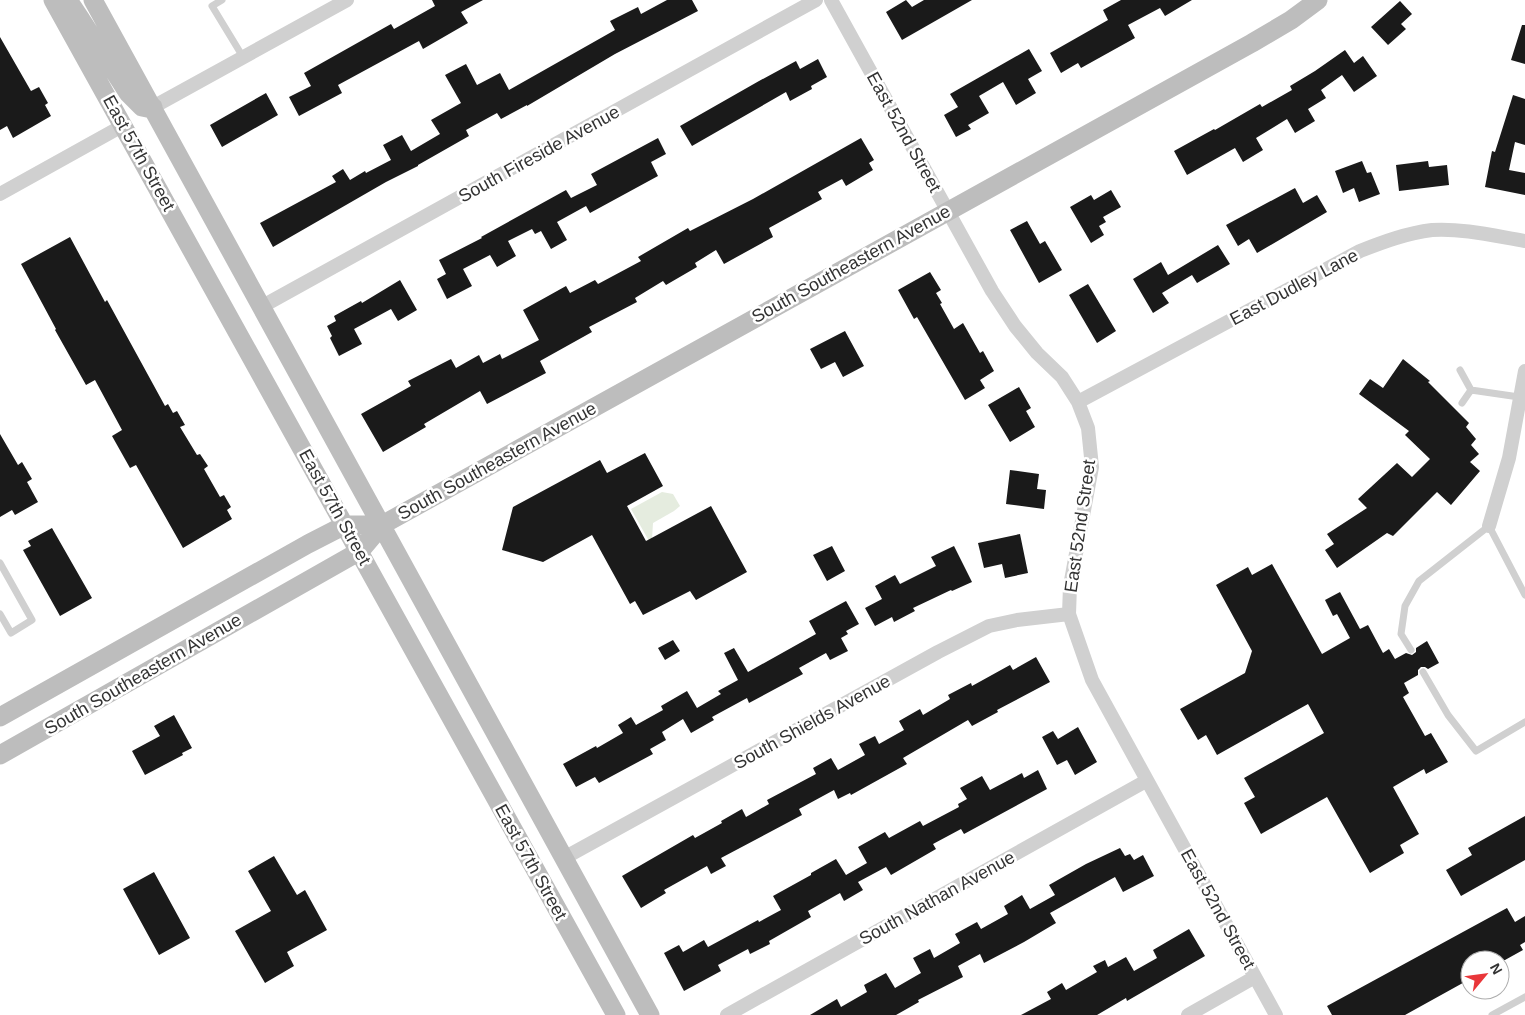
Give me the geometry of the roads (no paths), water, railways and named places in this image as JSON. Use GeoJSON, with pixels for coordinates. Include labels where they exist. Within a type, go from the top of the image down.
{"type":"FeatureCollection","features":[{"type":"Feature","properties":{"kind":"main road","name":"East 57th Street"},"geometry":{"type":"LineString","coordinates":[[53,0],[616,1015]]}},
{"type":"Feature","properties":{"kind":"main road"},"geometry":{"type":"LineString","coordinates":[[68,0],[128,93],[142,107],[153,107]]}},
{"type":"Feature","properties":{"kind":"main road","name":"East 57th Street"},"geometry":{"type":"LineString","coordinates":[[93,0],[650,1015]]}},
{"type":"Feature","properties":{"kind":"main road","name":"South Southeastern Avenue"},"geometry":{"type":"LineString","coordinates":[[0,755],[360,551],[382,525],[1252,43],[1291,20],[1318,0]]}},
{"type":"Feature","properties":{"kind":"main road","name":"South Southeastern Avenue"},"geometry":{"type":"LineString","coordinates":[[0,717],[345,525],[382,525]]}},
{"type":"Feature","properties":{"kind":"street"},"geometry":{"type":"LineString","coordinates":[[153,107],[347,0]]}},
{"type":"Feature","properties":{"kind":"street","name":"South Fireside Avenue"},"geometry":{"type":"LineString","coordinates":[[261,307],[816,0]]}},
{"type":"Feature","properties":{"kind":"street","name":"East 52nd Street"},"geometry":{"type":"LineString","coordinates":[[831,0],[992,291],[1015,326],[1037,353],[1062,377],[1078,402],[1088,428],[1092,467],[1070,586],[1069,614],[1092,680],[1276,1015]]}},
{"type":"Feature","properties":{"kind":"street"},"geometry":{"type":"LineString","coordinates":[[0,193],[124,125]]}},
{"type":"Feature","properties":{"kind":"street","name":"East Dudley Lane"},"geometry":{"type":"LineString","coordinates":[[1078,402],[1360,251],[1407,235],[1431,230],[1492,235],[1525,241]]}},
{"type":"Feature","properties":{"kind":"street"},"geometry":{"type":"LineString","coordinates":[[1489,526],[1509,458],[1525,371]]}},
{"type":"Feature","properties":{"kind":"street","name":"South Shields Avenue"},"geometry":{"type":"LineString","coordinates":[[564,858],[989,626],[1017,620],[1069,614]]}},
{"type":"Feature","properties":{"kind":"street","name":"South Nathan Avenue"},"geometry":{"type":"LineString","coordinates":[[727,1015],[1146,781]]}},
{"type":"Feature","properties":{"kind":"street"},"geometry":{"type":"LineString","coordinates":[[1188,1015],[1255,977]]}},
{"type":"Feature","properties":{"kind":"lane"},"geometry":{"type":"LineString","coordinates":[[222,0],[210,3],[243,57]]}},
{"type":"Feature","properties":{"kind":"lane"},"geometry":{"type":"LineString","coordinates":[[1460,370],[1471,390]]}},
{"type":"Feature","properties":{"kind":"lane"},"geometry":{"type":"LineString","coordinates":[[1471,390],[1520,397]]}},
{"type":"Feature","properties":{"kind":"lane"},"geometry":{"type":"LineString","coordinates":[[1462,402],[1471,390]]}},
{"type":"Feature","properties":{"kind":"lane"},"geometry":{"type":"LineString","coordinates":[[1411,650],[1401,634],[1405,606],[1419,581],[1489,526],[1525,595]]}},
{"type":"Feature","properties":{"kind":"lane"},"geometry":{"type":"LineString","coordinates":[[0,563],[32,620],[11,633],[0,614]]}},
{"type":"Feature","properties":{"kind":"lane"},"geometry":{"type":"LineString","coordinates":[[1423,672],[1448,715],[1476,750],[1525,722]]}},
{"type":"Feature","properties":{"kind":"lane"},"geometry":{"type":"LineString","coordinates":[[1492,1015],[1525,998]]}}]}
